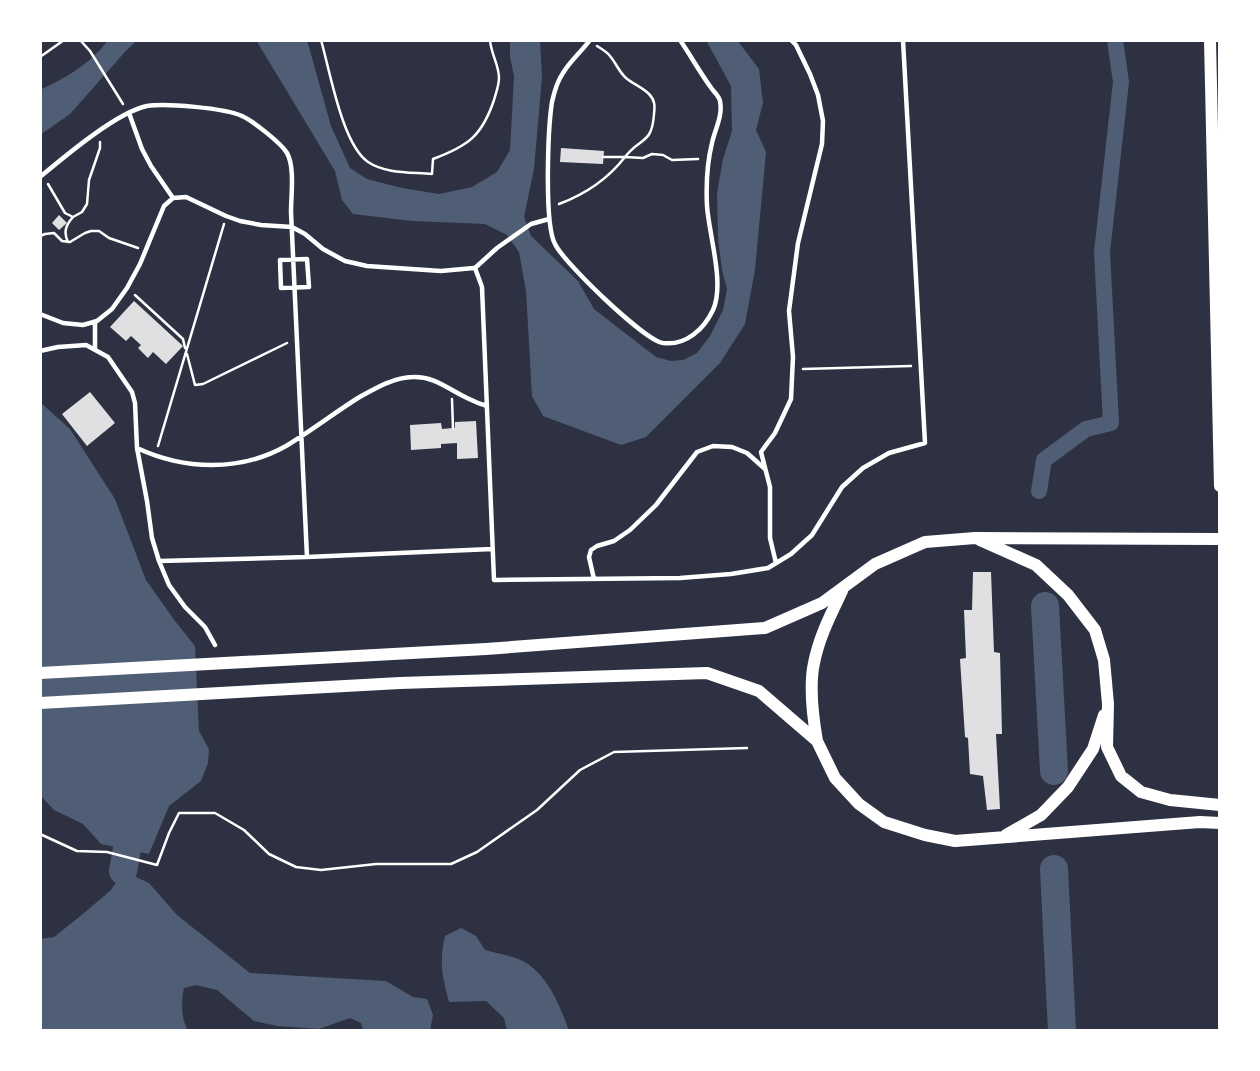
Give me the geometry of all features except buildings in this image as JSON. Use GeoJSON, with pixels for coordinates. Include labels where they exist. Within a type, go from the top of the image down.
{"type":"FeatureCollection","features":[{"type":"Feature","properties":{"kind":"main road"},"geometry":{"type":"LineString","coordinates":[[1210,40],[1220,486]]}},
{"type":"Feature","properties":{"kind":"main road"},"geometry":{"type":"LineString","coordinates":[[40,673],[464,650],[765,628],[822,603],[874,564],[925,542],[975,538],[1220,539]]}},
{"type":"Feature","properties":{"kind":"main road"},"geometry":{"type":"LineString","coordinates":[[975,538],[1036,565],[1068,595],[1095,629],[1104,660],[1108,704],[1107,747],[1121,776],[1140,792],[1170,800],[1220,805]]}},
{"type":"Feature","properties":{"kind":"main road"},"geometry":{"type":"LineString","coordinates":[[844,587],[826,624],[813,665],[812,711],[817,741],[835,778],[859,804],[884,822],[955,841],[1220,822]]}},
{"type":"Feature","properties":{"kind":"main road"},"geometry":{"type":"LineString","coordinates":[[40,703],[386,683],[708,673],[759,691],[817,741]]}},
{"type":"Feature","properties":{"kind":"main road"},"geometry":{"type":"LineString","coordinates":[[1003,837],[1041,815],[1068,788],[1093,749],[1108,704]]}},
{"type":"Feature","properties":{"kind":"lane"},"geometry":{"type":"LineString","coordinates":[[590,41],[563,73],[553,99],[548,134],[549,219],[553,243],[594,290],[648,335],[662,343],[681,341],[694,335],[714,309],[717,293],[707,193],[712,143],[721,104],[720,98],[680,40]]}},
{"type":"Feature","properties":{"kind":"lane"},"geometry":{"type":"LineString","coordinates":[[776,563],[770,538],[770,487],[761,453],[775,433],[791,398],[793,356],[789,311],[798,243],[822,145],[818,95],[796,45],[791,40]]}},
{"type":"Feature","properties":{"kind":"lane"},"geometry":{"type":"LineString","coordinates":[[475,268],[482,287],[494,580],[680,578],[768,568],[791,554],[812,535],[842,487],[863,468],[889,453],[925,443],[903,40]]}},
{"type":"Feature","properties":{"kind":"lane"},"geometry":{"type":"LineString","coordinates":[[41,176],[100,131],[128,113],[146,106],[214,109],[242,116],[264,130],[287,153],[291,172],[307,557]]}},
{"type":"Feature","properties":{"kind":"lane"},"geometry":{"type":"LineString","coordinates":[[128,113],[142,149],[173,198]]}},
{"type":"Feature","properties":{"kind":"lane"},"geometry":{"type":"LineString","coordinates":[[40,314],[63,323],[83,325],[95,322],[113,309],[140,264],[164,206],[173,198],[186,197],[226,216],[261,225],[292,227],[345,261],[367,266],[441,271],[475,268],[497,248],[531,224],[549,219]]}},
{"type":"Feature","properties":{"kind":"lane"},"geometry":{"type":"LineString","coordinates":[[307,259],[309,287],[295,288],[282,288],[280,260],[307,259]]}},
{"type":"Feature","properties":{"kind":"lane"},"geometry":{"type":"LineString","coordinates":[[95,322],[95,350]]}},
{"type":"Feature","properties":{"kind":"lane"},"geometry":{"type":"LineString","coordinates":[[40,351],[86,345],[108,357],[132,392],[137,448],[152,538],[159,561],[169,585],[185,607],[205,627],[215,645]]}},
{"type":"Feature","properties":{"kind":"lane"},"geometry":{"type":"LineString","coordinates":[[137,448],[184,464],[216,466],[249,461],[284,447],[369,392],[410,376],[426,377],[487,406]]}},
{"type":"Feature","properties":{"kind":"lane"},"geometry":{"type":"LineString","coordinates":[[594,579],[589,557],[591,550],[614,541],[630,530],[656,505],[696,452],[713,446],[732,447],[747,453],[766,470]]}},
{"type":"Feature","properties":{"kind":"lane"},"geometry":{"type":"LineString","coordinates":[[159,561],[492,548]]}},
{"type":"Feature","properties":{"kind":"path"},"geometry":{"type":"LineString","coordinates":[[40,57],[64,40]]}},
{"type":"Feature","properties":{"kind":"path"},"geometry":{"type":"LineString","coordinates":[[80,40],[90,51],[128,113]]}},
{"type":"Feature","properties":{"kind":"path"},"geometry":{"type":"LineString","coordinates":[[321,40],[343,119],[353,144],[367,161],[386,170],[432,174],[433,159],[464,145],[477,135],[489,113],[499,78],[490,40]]}},
{"type":"Feature","properties":{"kind":"path"},"geometry":{"type":"LineString","coordinates":[[549,208],[594,188],[614,170],[631,149],[646,139],[653,129],[652,96],[621,74],[608,53],[590,41]]}},
{"type":"Feature","properties":{"kind":"path"},"geometry":{"type":"LineString","coordinates":[[68,242],[66,229],[73,217],[82,212],[87,204],[89,180],[100,148],[100,131]]}},
{"type":"Feature","properties":{"kind":"path"},"geometry":{"type":"LineString","coordinates":[[603,157],[643,158],[652,154],[663,155],[672,160],[710,157]]}},
{"type":"Feature","properties":{"kind":"path"},"geometry":{"type":"LineString","coordinates":[[41,176],[65,213],[73,217]]}},
{"type":"Feature","properties":{"kind":"path"},"geometry":{"type":"LineString","coordinates":[[155,456],[226,216]]}},
{"type":"Feature","properties":{"kind":"path"},"geometry":{"type":"LineString","coordinates":[[40,236],[54,233],[62,241],[68,242],[85,233],[99,231],[145,251]]}},
{"type":"Feature","properties":{"kind":"path"},"geometry":{"type":"LineString","coordinates":[[127,288],[183,339],[195,385],[203,384],[297,338]]}},
{"type":"Feature","properties":{"kind":"path"},"geometry":{"type":"LineString","coordinates":[[792,369],[921,366]]}},
{"type":"Feature","properties":{"kind":"path"},"geometry":{"type":"LineString","coordinates":[[452,389],[453,428]]}},
{"type":"Feature","properties":{"kind":"path"},"geometry":{"type":"LineString","coordinates":[[40,834],[78,851],[107,852],[157,865],[180,813],[215,813],[244,830],[269,854],[296,867],[321,870],[376,864],[451,864],[477,852],[537,810],[580,770],[614,751],[747,748]]}},
{"type":"Feature","properties":{"kind":"water"},"geometry":{"type":"Polygon","coordinates":[[[108,40],[137,40],[70,114],[40,135],[40,90],[77,69],[94,56],[108,40]]]}},
{"type":"Feature","properties":{"kind":"water"},"geometry":{"type":"Polygon","coordinates":[[[256,40],[307,40],[331,126],[350,168],[367,179],[439,194],[472,187],[497,172],[510,150],[514,76],[510,40],[540,40],[542,77],[534,169],[524,217],[531,236],[578,281],[594,309],[656,357],[671,361],[683,360],[697,353],[710,336],[723,310],[727,289],[718,239],[717,193],[723,159],[732,131],[731,86],[706,40],[737,40],[759,69],[763,103],[756,130],[766,152],[755,270],[745,324],[720,363],[646,437],[621,445],[543,416],[532,396],[526,291],[519,252],[507,235],[485,224],[412,221],[353,214],[342,200],[335,171],[256,40]]]}},
{"type":"Feature","properties":{"kind":"water"},"geometry":{"type":"Polygon","coordinates":[[[40,402],[70,429],[115,499],[146,580],[195,646],[199,731],[209,749],[208,763],[201,781],[169,806],[149,854],[101,844],[83,824],[54,810],[40,795],[40,402]]]}},
{"type":"Feature","properties":{"kind":"water"},"geometry":{"type":"Polygon","coordinates":[[[123,871],[149,883],[177,915],[250,973],[386,981],[413,997],[427,999],[433,1015],[430,1031],[363,1031],[361,1023],[350,1018],[319,1029],[277,1026],[254,1021],[217,990],[196,985],[184,988],[183,993],[183,1015],[188,1031],[40,1031],[40,939],[54,937],[84,913],[111,890],[123,871]]]}},
{"type":"Feature","properties":{"kind":"water"},"geometry":{"type":"Polygon","coordinates":[[[461,928],[476,936],[485,950],[518,959],[536,970],[553,994],[569,1031],[507,1031],[504,1018],[486,1001],[449,1002],[442,969],[443,945],[445,936],[461,928]]]}},
{"type":"Feature","properties":{"kind":"waterway"},"geometry":{"type":"LineString","coordinates":[[1039,491],[1044,460],[1086,429],[1111,423],[1102,252],[1121,82],[1115,40]]}},
{"type":"Feature","properties":{"kind":"waterway"},"geometry":{"type":"LineString","coordinates":[[1045,606],[1054,771]]}},
{"type":"Feature","properties":{"kind":"waterway"},"geometry":{"type":"LineString","coordinates":[[123,871],[127,849]]}},
{"type":"Feature","properties":{"kind":"waterway"},"geometry":{"type":"LineString","coordinates":[[1054,869],[1062,1031]]}}]}
